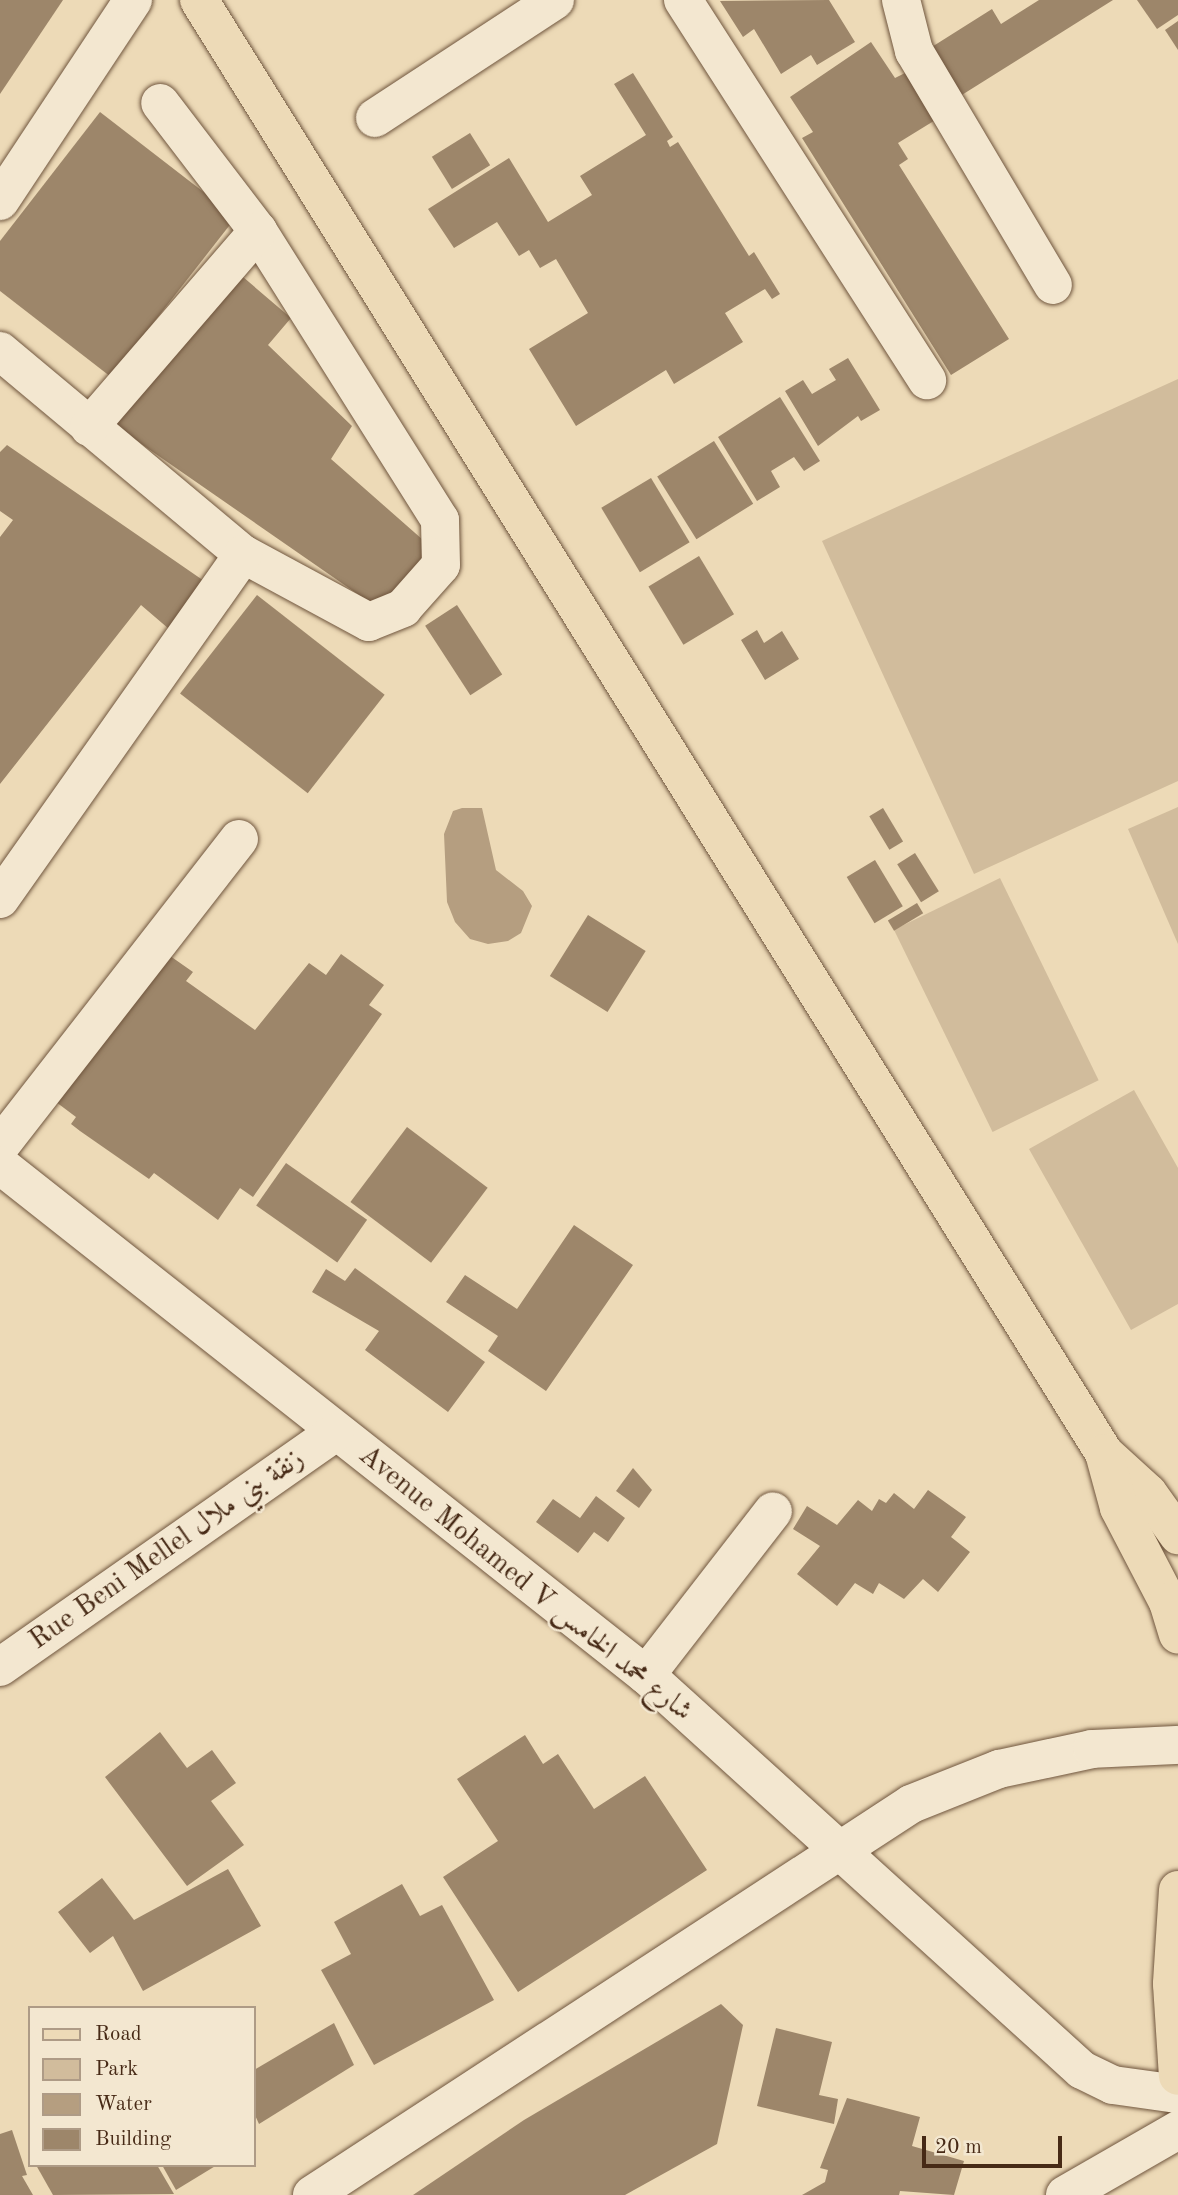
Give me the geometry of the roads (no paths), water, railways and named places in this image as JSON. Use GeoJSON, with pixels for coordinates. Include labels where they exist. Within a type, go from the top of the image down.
{"type":"FeatureCollection","features":[{"type":"Feature","properties":{"kind":"main road"},"geometry":{"type":"LineString","coordinates":[[199,0],[1104,1453],[1148,1493],[1178,1535]]}},
{"type":"Feature","properties":{"kind":"main road"},"geometry":{"type":"LineString","coordinates":[[1104,1453],[1119,1508],[1168,1602],[1178,1634]]}},
{"type":"Feature","properties":{"kind":"main road"},"geometry":{"type":"LineString","coordinates":[[1178,1890],[1172,1984],[1178,2076]]}},
{"type":"Feature","properties":{"kind":"street"},"geometry":{"type":"LineString","coordinates":[[0,201],[133,0]]}},
{"type":"Feature","properties":{"kind":"street"},"geometry":{"type":"LineString","coordinates":[[375,118],[555,0]]}},
{"type":"Feature","properties":{"kind":"street"},"geometry":{"type":"LineString","coordinates":[[683,0],[927,380]]}},
{"type":"Feature","properties":{"kind":"street"},"geometry":{"type":"LineString","coordinates":[[901,0],[914,51],[1053,285]]}},
{"type":"Feature","properties":{"kind":"street"},"geometry":{"type":"LineString","coordinates":[[0,351],[243,554],[369,622],[403,608],[441,565],[440,520],[258,231],[160,103]]}},
{"type":"Feature","properties":{"kind":"street"},"geometry":{"type":"LineString","coordinates":[[89,427],[258,231]]}},
{"type":"Feature","properties":{"kind":"street"},"geometry":{"type":"LineString","coordinates":[[0,899],[243,554]]}},
{"type":"Feature","properties":{"kind":"street"},"geometry":{"type":"LineString","coordinates":[[0,1146],[239,839]]}},
{"type":"Feature","properties":{"kind":"street","name":"Avenue Mohamed V شارع محمد الخامس"},"geometry":{"type":"LineString","coordinates":[[0,1165],[646,1675],[834,1850],[1082,2070],[1113,2085],[1178,2094]]}},
{"type":"Feature","properties":{"kind":"street","name":"Rue Beni Mellel زنقة بني ملال"},"geometry":{"type":"LineString","coordinates":[[0,1667],[335,1432]]}},
{"type":"Feature","properties":{"kind":"street"},"geometry":{"type":"LineString","coordinates":[[646,1675],[773,1511]]}},
{"type":"Feature","properties":{"kind":"street"},"geometry":{"type":"LineString","coordinates":[[312,2195],[834,1850],[911,1804],[999,1769],[1092,1749],[1178,1745]]}},
{"type":"Feature","properties":{"kind":"street"},"geometry":{"type":"LineString","coordinates":[[1065,2195],[1178,2130]]}},
{"type":"Feature","properties":{"kind":"water"},"geometry":{"type":"Polygon","coordinates":[[[482,808],[496,870],[523,891],[532,906],[521,933],[508,941],[488,944],[470,939],[455,922],[447,902],[444,834],[453,811],[482,808]]]}}]}
